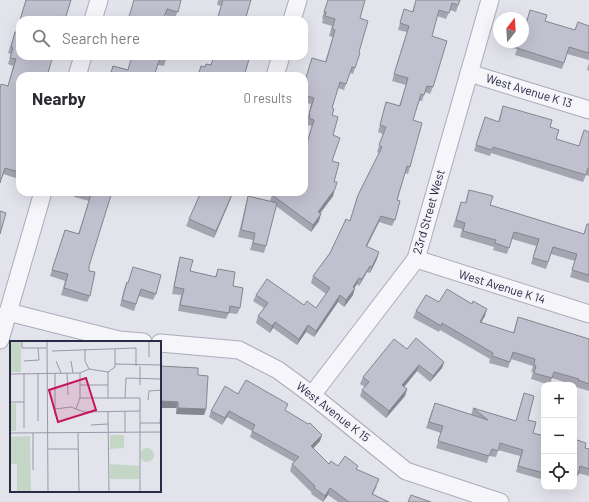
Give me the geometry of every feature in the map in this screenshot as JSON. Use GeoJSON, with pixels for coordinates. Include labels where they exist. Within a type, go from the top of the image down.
{"type":"FeatureCollection","features":[{"type":"Feature","properties":{"kind":"street"},"geometry":{"type":"LineString","coordinates":[[94,16],[99,0]]}},
{"type":"Feature","properties":{"kind":"street"},"geometry":{"type":"LineString","coordinates":[[293,16],[298,0]]}},
{"type":"Feature","properties":{"kind":"street","name":"23rd Street West"},"geometry":{"type":"LineString","coordinates":[[312,395],[416,259],[490,0]]}},
{"type":"Feature","properties":{"kind":"street"},"geometry":{"type":"LineString","coordinates":[[78,72],[82,60]]}},
{"type":"Feature","properties":{"kind":"street"},"geometry":{"type":"LineString","coordinates":[[276,72],[280,60]]}},
{"type":"Feature","properties":{"kind":"street","name":"West Avenue K 13"},"geometry":{"type":"LineString","coordinates":[[469,73],[589,110]]}},
{"type":"Feature","properties":{"kind":"street"},"geometry":{"type":"LineString","coordinates":[[0,340],[42,196]]}},
{"type":"Feature","properties":{"kind":"street","name":"West Avenue K 14"},"geometry":{"type":"LineString","coordinates":[[416,259],[589,314]]}},
{"type":"Feature","properties":{"kind":"street"},"geometry":{"type":"LineString","coordinates":[[8,312],[119,340],[131,341]]}},
{"type":"Feature","properties":{"kind":"street","name":"West Avenue K 15"},"geometry":{"type":"LineString","coordinates":[[161,343],[239,350],[278,370],[312,395],[406,471],[500,502]]}},
{"type":"Feature","properties":{"kind":"building"},"geometry":{"type":"Polygon","coordinates":[[[26,0],[71,0],[66,16],[21,16],[26,0]]]}},
{"type":"Feature","properties":{"kind":"building"},"geometry":{"type":"Polygon","coordinates":[[[134,0],[181,0],[178,12],[167,9],[164,16],[129,16],[134,0]]]}},
{"type":"Feature","properties":{"kind":"building"},"geometry":{"type":"Polygon","coordinates":[[[223,0],[251,0],[246,16],[218,16],[223,0]]]}},
{"type":"Feature","properties":{"kind":"building"},"geometry":{"type":"Polygon","coordinates":[[[328,0],[365,0],[360,18],[368,21],[355,68],[352,67],[346,84],[340,82],[332,108],[334,109],[332,115],[338,117],[333,135],[340,138],[332,161],[339,163],[334,182],[337,182],[335,189],[318,212],[321,214],[313,225],[273,196],[308,196],[308,140],[314,120],[309,118],[309,114],[314,98],[308,96],[308,72],[312,58],[326,62],[335,30],[332,29],[335,19],[325,16],[326,12],[324,12],[328,0]]]}},
{"type":"Feature","properties":{"kind":"building"},"geometry":{"type":"Polygon","coordinates":[[[416,0],[460,0],[458,5],[452,3],[449,13],[439,10],[432,36],[447,41],[433,87],[427,86],[424,95],[421,94],[413,120],[422,123],[410,167],[407,166],[397,200],[400,201],[395,220],[381,216],[366,246],[379,252],[372,267],[370,266],[362,279],[359,278],[353,287],[355,288],[346,300],[340,295],[316,331],[308,325],[299,339],[275,322],[272,326],[258,316],[268,303],[256,295],[267,279],[304,305],[307,301],[316,308],[330,288],[313,276],[330,253],[346,219],[350,221],[358,195],[382,147],[379,145],[386,127],[380,125],[386,102],[400,106],[408,78],[394,74],[409,26],[400,23],[404,9],[413,12],[416,0]]]}},
{"type":"Feature","properties":{"kind":"building"},"geometry":{"type":"Polygon","coordinates":[[[530,10],[547,15],[545,21],[575,30],[578,22],[589,26],[589,53],[569,47],[564,63],[517,48],[529,48],[530,10]]]}},
{"type":"Feature","properties":{"kind":"building"},"geometry":{"type":"Polygon","coordinates":[[[16,32],[16,59],[10,58],[16,32]]]}},
{"type":"Feature","properties":{"kind":"building"},"geometry":{"type":"Polygon","coordinates":[[[16,59],[52,60],[48,72],[16,72],[16,171],[5,168],[0,183],[0,89],[1,84],[8,86],[16,59]]]}},
{"type":"Feature","properties":{"kind":"building"},"geometry":{"type":"Polygon","coordinates":[[[131,60],[159,60],[155,72],[111,72],[113,66],[128,70],[131,60]]]}},
{"type":"Feature","properties":{"kind":"building"},"geometry":{"type":"Polygon","coordinates":[[[213,60],[249,60],[245,72],[199,72],[201,66],[205,67],[206,64],[211,65],[213,60]]]}},
{"type":"Feature","properties":{"kind":"building"},"geometry":{"type":"Polygon","coordinates":[[[503,106],[552,120],[550,127],[559,130],[556,139],[579,146],[584,130],[589,132],[589,168],[586,175],[493,147],[492,150],[476,145],[485,117],[499,122],[503,106]]]}},
{"type":"Feature","properties":{"kind":"building"},"geometry":{"type":"Polygon","coordinates":[[[469,190],[493,196],[490,205],[584,234],[587,224],[589,224],[589,275],[572,270],[577,254],[553,247],[548,262],[533,258],[539,239],[514,232],[509,248],[495,243],[496,240],[463,231],[465,223],[456,220],[461,202],[466,203],[469,190]]]}},
{"type":"Feature","properties":{"kind":"building"},"geometry":{"type":"Polygon","coordinates":[[[90,196],[111,196],[89,266],[89,271],[95,272],[90,296],[64,288],[68,274],[52,270],[65,230],[79,234],[90,196]]]}},
{"type":"Feature","properties":{"kind":"building"},"geometry":{"type":"Polygon","coordinates":[[[199,196],[231,196],[216,231],[189,219],[199,196]]]}},
{"type":"Feature","properties":{"kind":"building"},"geometry":{"type":"Polygon","coordinates":[[[248,196],[277,203],[266,246],[253,243],[255,233],[241,230],[248,196]]]}},
{"type":"Feature","properties":{"kind":"building"},"geometry":{"type":"Polygon","coordinates":[[[0,211],[6,213],[0,234],[0,211]]]}},
{"type":"Feature","properties":{"kind":"building"},"geometry":{"type":"Polygon","coordinates":[[[180,257],[193,260],[190,271],[216,277],[218,269],[235,272],[233,286],[243,288],[240,308],[230,306],[229,313],[180,305],[184,289],[174,287],[180,257]]]}},
{"type":"Feature","properties":{"kind":"building"},"geometry":{"type":"Polygon","coordinates":[[[133,267],[161,275],[156,294],[141,289],[136,304],[122,300],[133,267]]]}},
{"type":"Feature","properties":{"kind":"building"},"geometry":{"type":"Polygon","coordinates":[[[447,289],[472,304],[473,301],[487,309],[480,322],[514,333],[518,317],[589,339],[589,384],[578,380],[579,379],[554,372],[552,378],[534,373],[536,366],[534,365],[535,359],[513,352],[510,362],[492,356],[493,353],[442,323],[441,326],[416,311],[426,295],[439,302],[447,289]]]}},
{"type":"Feature","properties":{"kind":"building"},"geometry":{"type":"Polygon","coordinates":[[[416,338],[444,362],[433,376],[419,365],[402,385],[407,389],[389,411],[362,390],[369,382],[363,377],[394,339],[407,349],[416,338]]]}},
{"type":"Feature","properties":{"kind":"building"},"geometry":{"type":"Polygon","coordinates":[[[161,366],[198,368],[198,375],[208,376],[206,409],[178,408],[178,402],[161,401],[161,366]]]}},
{"type":"Feature","properties":{"kind":"building"},"geometry":{"type":"Polygon","coordinates":[[[246,380],[288,404],[285,410],[308,424],[310,423],[322,435],[311,446],[329,464],[331,461],[338,466],[345,456],[358,466],[356,469],[379,479],[372,494],[389,502],[349,502],[330,488],[325,496],[314,488],[315,486],[292,464],[299,457],[252,431],[255,425],[229,411],[225,418],[211,411],[225,386],[238,394],[246,380]]]}},
{"type":"Feature","properties":{"kind":"building"},"geometry":{"type":"Polygon","coordinates":[[[524,393],[534,396],[528,420],[536,422],[533,433],[541,435],[541,472],[518,466],[523,450],[500,443],[498,451],[492,449],[489,456],[438,441],[443,426],[429,422],[435,403],[488,420],[473,408],[516,421],[524,393]]]}},
{"type":"Feature","properties":{"kind":"building"},"geometry":{"type":"Polygon","coordinates":[[[577,440],[586,443],[585,448],[589,449],[589,469],[580,466],[578,475],[577,440]]]}},
{"type":"Feature","properties":{"kind":"building"},"geometry":{"type":"Polygon","coordinates":[[[411,495],[431,502],[408,502],[411,495]]]}}]}
